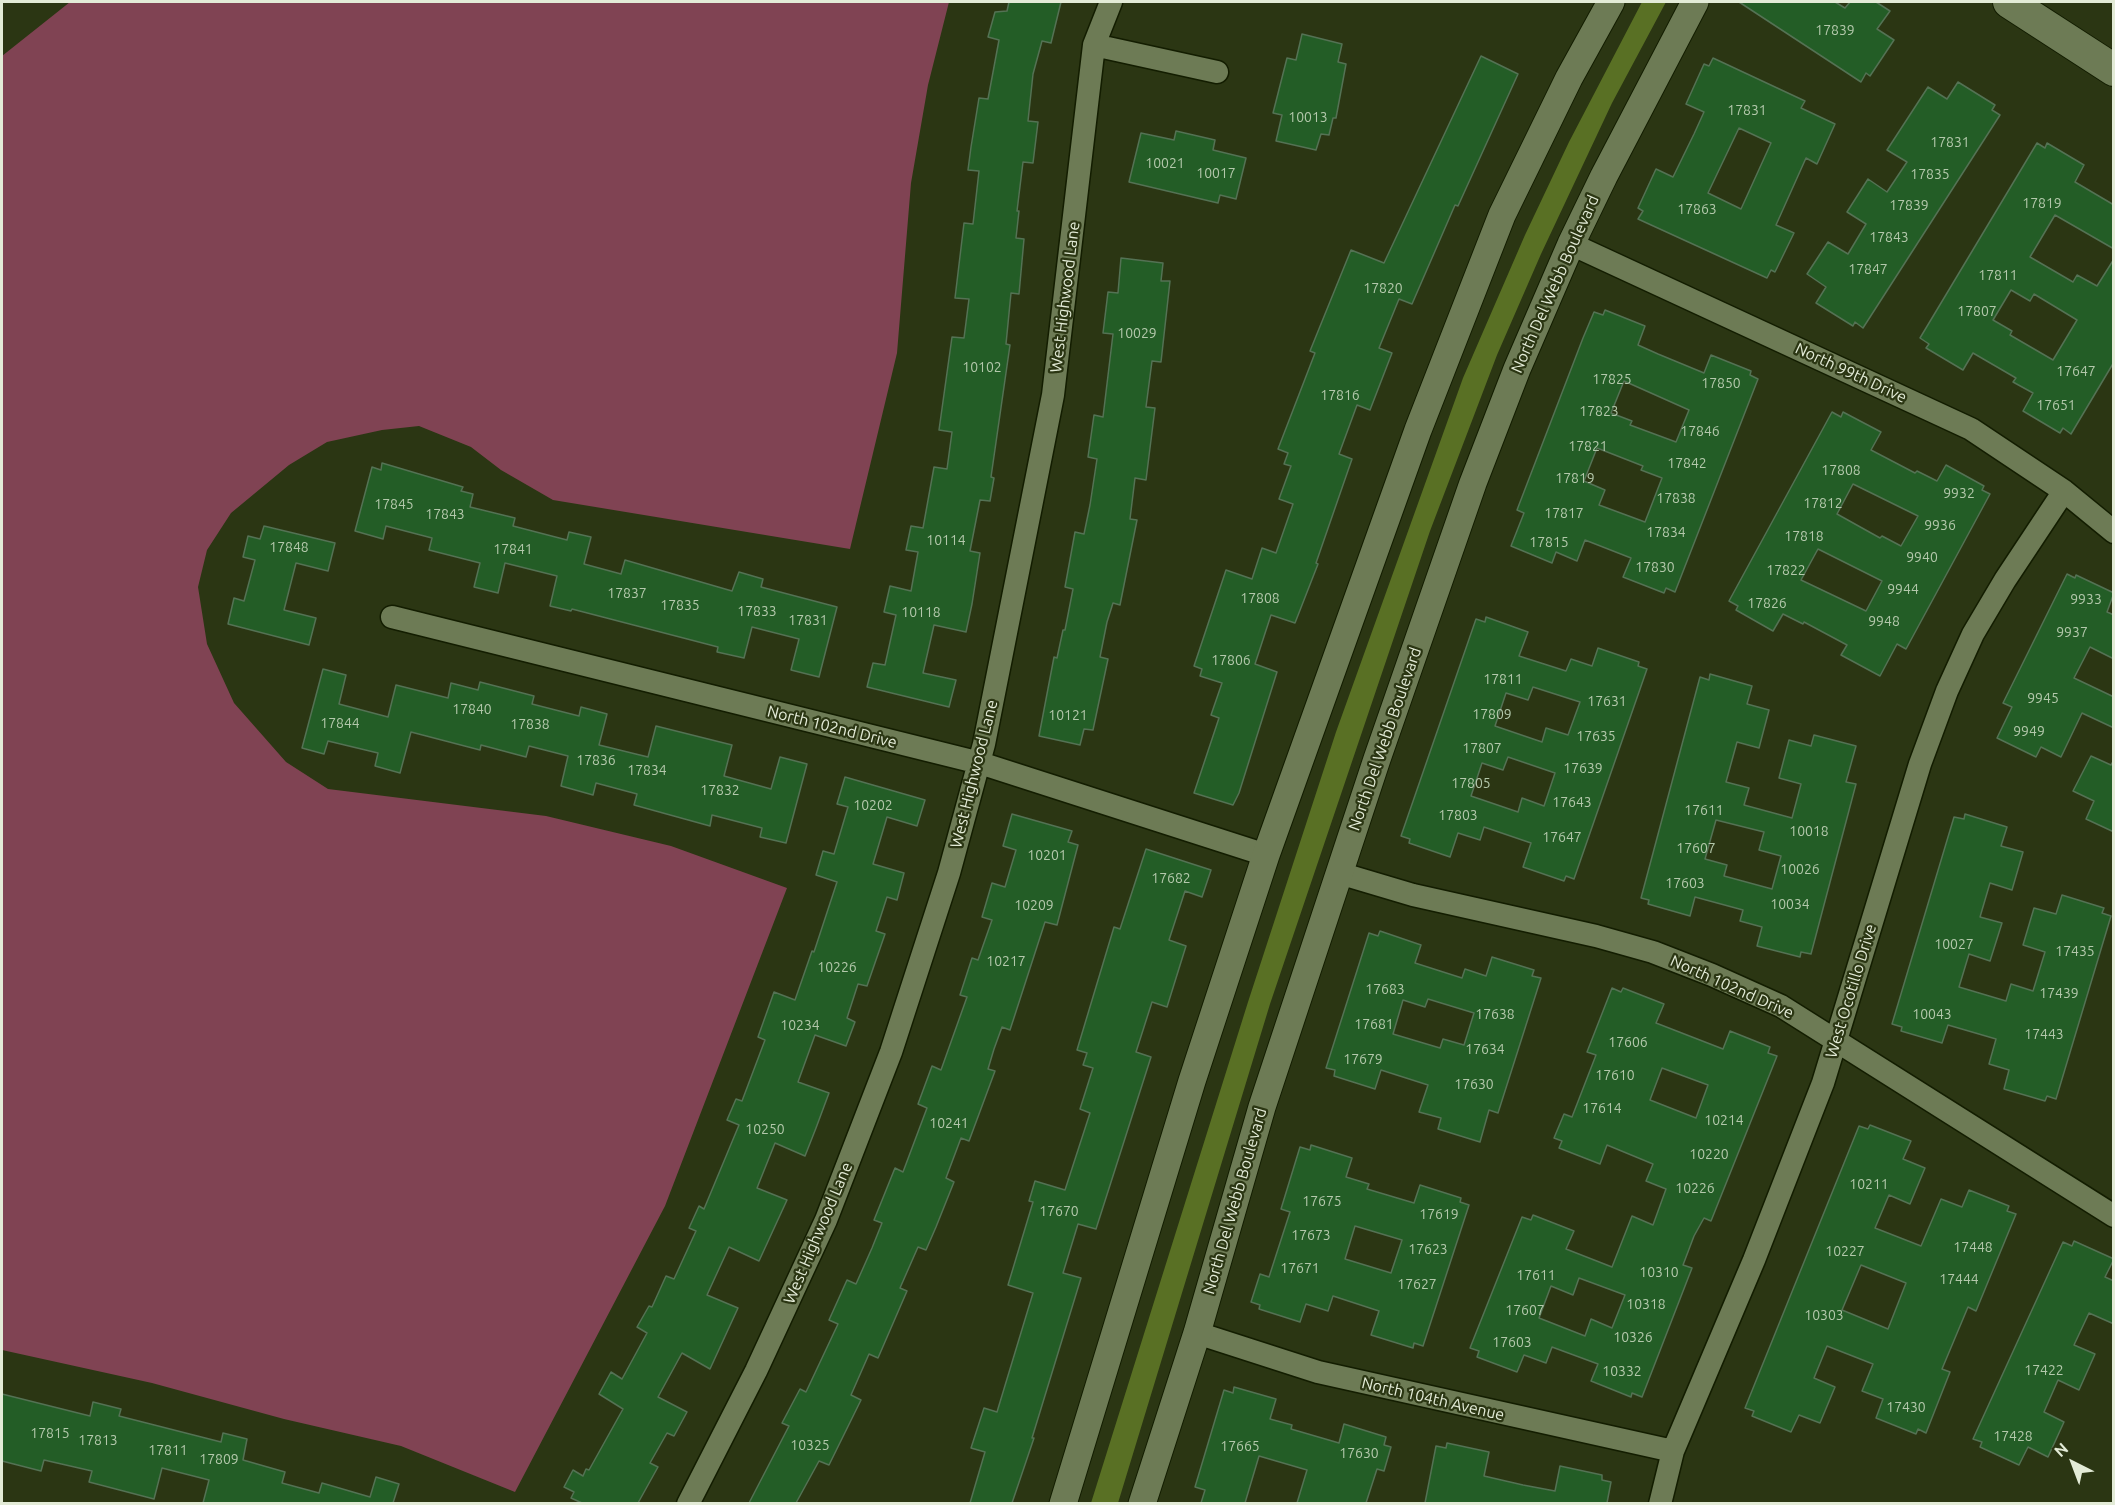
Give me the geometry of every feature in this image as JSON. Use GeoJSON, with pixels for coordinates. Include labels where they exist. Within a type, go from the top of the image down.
{"type":"FeatureCollection","features":[{"type":"Feature","properties":{"kind":"main road"},"geometry":{"type":"LineString","coordinates":[[2008,2],[2114,70]]}},
{"type":"Feature","properties":{"kind":"street","name":"West Highwood Lane"},"geometry":{"type":"LineString","coordinates":[[687,1503],[736,1413],[781,1320],[851,1157],[924,955],[980,763],[1053,395],[1094,45],[1111,2]]}},
{"type":"Feature","properties":{"kind":"street"},"geometry":{"type":"LineString","coordinates":[[1063,1503],[1181,1115],[1266,855],[1418,430],[1502,215],[1569,78],[1611,2]]}},
{"type":"Feature","properties":{"kind":"street","name":"North Del Webb Boulevard"},"geometry":{"type":"LineString","coordinates":[[1142,1503],[1197,1333],[1262,1107],[1339,873],[1473,483],[1513,379],[1571,244],[1695,2]]}},
{"type":"Feature","properties":{"kind":"street"},"geometry":{"type":"LineString","coordinates":[[1094,45],[1217,72]]}},
{"type":"Feature","properties":{"kind":"street","name":"North 99th Drive"},"geometry":{"type":"LineString","coordinates":[[1571,244],[1971,429],[2064,491],[2114,532]]}},
{"type":"Feature","properties":{"kind":"street","name":"West Ocotillo Drive"},"geometry":{"type":"LineString","coordinates":[[1660,1503],[1673,1451],[1754,1260],[1823,1083],[1920,764],[1947,691],[1973,634],[2005,580],[2064,491]]}},
{"type":"Feature","properties":{"kind":"street","name":"North 102nd Drive"},"geometry":{"type":"LineString","coordinates":[[392,617],[980,763],[1266,855]]}},
{"type":"Feature","properties":{"kind":"street","name":"North 102nd Drive"},"geometry":{"type":"LineString","coordinates":[[1339,873],[1413,895],[1596,936],[1653,952],[1712,975],[1781,1006],[2114,1216]]}},
{"type":"Feature","properties":{"kind":"street","name":"North 104th Avenue"},"geometry":{"type":"LineString","coordinates":[[1197,1333],[1318,1372],[1673,1451]]}},
{"type":"Feature","properties":{"kind":"shaded area"},"geometry":{"type":"Polygon","coordinates":[[[70,2],[949,2],[928,85],[911,183],[897,353],[850,549],[553,500],[501,470],[471,447],[419,426],[382,430],[327,442],[289,465],[231,513],[207,550],[198,587],[207,644],[234,703],[286,762],[328,789],[546,816],[671,846],[787,888],[665,1206],[515,1492],[401,1446],[284,1419],[152,1383],[2,1350],[2,56],[70,2]]]}},
{"type":"Feature","properties":{"kind":"shaded area"},"geometry":{"type":"Polygon","coordinates":[[[1642,2],[1666,2],[1612,103],[1541,254],[1497,355],[1430,531],[1270,1004],[1118,1503],[1091,1503],[1248,1002],[1336,732],[1463,378],[1525,235],[1569,142],[1642,2]]]}},
{"type":"Feature","properties":{"kind":"building"},"geometry":{"type":"Polygon","coordinates":[[[1009,2],[1061,2],[1051,43],[1042,41],[1033,74],[1028,121],[1038,122],[1033,163],[1023,162],[1017,211],[1019,211],[1016,238],[1024,239],[1019,294],[1011,293],[1006,344],[1010,345],[991,477],[994,478],[990,501],[980,500],[970,551],[980,553],[972,604],[966,632],[934,625],[923,673],[956,680],[949,707],[867,687],[873,663],[885,665],[896,615],[884,612],[890,586],[911,591],[918,552],[906,550],[911,526],[923,528],[934,467],[947,469],[952,432],[939,430],[952,337],[964,338],[969,299],[955,298],[964,223],[973,224],[979,171],[968,170],[971,147],[979,98],[988,99],[999,40],[988,37],[995,12],[1007,11],[1009,2]]]}},
{"type":"Feature","properties":{"kind":"building"},"geometry":{"type":"Polygon","coordinates":[[[1739,2],[1835,2],[1845,8],[1850,2],[1876,2],[1890,11],[1877,29],[1894,40],[1870,76],[1866,73],[1861,82],[1739,2]]]}},
{"type":"Feature","properties":{"kind":"building"},"geometry":{"type":"Polygon","coordinates":[[[1302,34],[1342,44],[1338,62],[1346,64],[1336,118],[1333,118],[1329,135],[1321,134],[1316,150],[1276,141],[1282,115],[1273,113],[1287,58],[1296,60],[1302,34]]]}},
{"type":"Feature","properties":{"kind":"building"},"geometry":{"type":"Polygon","coordinates":[[[1481,56],[1518,74],[1458,206],[1455,205],[1412,304],[1399,299],[1379,348],[1392,353],[1370,410],[1357,405],[1339,454],[1352,459],[1316,563],[1318,564],[1295,623],[1271,615],[1255,664],[1277,672],[1239,793],[1233,805],[1194,793],[1219,718],[1211,715],[1222,683],[1200,676],[1202,669],[1194,666],[1226,570],[1252,579],[1262,548],[1276,553],[1293,504],[1279,499],[1291,466],[1284,464],[1288,453],[1278,449],[1315,353],[1310,351],[1351,250],[1384,263],[1481,56]]]}},
{"type":"Feature","properties":{"kind":"building"},"geometry":{"type":"Polygon","coordinates":[[[1713,58],[1805,101],[1801,108],[1835,124],[1817,164],[1806,158],[1776,225],[1794,233],[1775,272],[1771,270],[1767,278],[1638,219],[1643,211],[1638,208],[1656,169],[1673,177],[1694,134],[1704,112],[1686,104],[1704,64],[1709,66],[1713,58]],[[1739,128],[1708,193],[1741,209],[1771,143],[1739,128]]]}},
{"type":"Feature","properties":{"kind":"building"},"geometry":{"type":"Polygon","coordinates":[[[1958,82],[1995,105],[1992,110],[2000,115],[1863,328],[1855,322],[1853,326],[1816,303],[1826,287],[1807,274],[1828,242],[1848,254],[1866,224],[1847,212],[1868,179],[1887,192],[1907,162],[1887,150],[1928,87],[1947,99],[1958,82]]]}},
{"type":"Feature","properties":{"kind":"building"},"geometry":{"type":"Polygon","coordinates":[[[1176,131],[1215,140],[1213,150],[1246,158],[1236,199],[1220,195],[1218,203],[1129,182],[1141,133],[1174,140],[1176,131]]]}},
{"type":"Feature","properties":{"kind":"building"},"geometry":{"type":"Polygon","coordinates":[[[2037,143],[2045,148],[2047,143],[2084,165],[2075,182],[2114,205],[2114,249],[2055,215],[2030,257],[2073,282],[2077,275],[2097,286],[2114,259],[2114,362],[2071,434],[2063,428],[2060,433],[2023,411],[2033,393],[2013,382],[2016,378],[1973,353],[1963,370],[1926,348],[1929,344],[1920,338],[2037,143]],[[2011,290],[1993,320],[2012,331],[2010,335],[2053,360],[2077,320],[2034,294],[2030,301],[2011,290]]]}},
{"type":"Feature","properties":{"kind":"building"},"geometry":{"type":"Polygon","coordinates":[[[1121,258],[1163,263],[1161,281],[1170,281],[1161,362],[1152,361],[1146,407],[1155,408],[1146,480],[1135,478],[1130,519],[1137,520],[1120,605],[1113,603],[1107,622],[1100,657],[1108,659],[1093,730],[1084,729],[1080,745],[1039,736],[1054,657],[1057,658],[1063,630],[1065,630],[1073,589],[1065,587],[1075,532],[1084,534],[1090,505],[1097,459],[1088,457],[1094,415],[1103,417],[1113,334],[1103,333],[1108,292],[1118,293],[1121,258]]]}},
{"type":"Feature","properties":{"kind":"building"},"geometry":{"type":"Polygon","coordinates":[[[1605,310],[1645,326],[1638,345],[1704,373],[1711,355],[1751,371],[1750,375],[1758,379],[1675,592],[1666,588],[1664,593],[1623,577],[1631,558],[1585,540],[1577,561],[1556,552],[1552,563],[1511,546],[1524,513],[1517,510],[1583,338],[1594,312],[1603,315],[1605,310]],[[1624,381],[1611,413],[1632,421],[1630,425],[1676,442],[1689,410],[1624,381]],[[1597,448],[1584,481],[1605,490],[1599,505],[1645,522],[1662,478],[1641,470],[1643,466],[1597,448]]]}},
{"type":"Feature","properties":{"kind":"building"},"geometry":{"type":"Polygon","coordinates":[[[1832,412],[1841,417],[1843,412],[1881,432],[1871,450],[1915,473],[1917,471],[1937,481],[1946,465],[1984,486],[1982,490],[1990,494],[1906,649],[1897,644],[1880,676],[1841,655],[1847,645],[1804,622],[1803,624],[1783,614],[1773,631],[1736,610],[1738,606],[1729,601],[1832,412]],[[1853,484],[1837,514],[1880,538],[1882,536],[1901,546],[1918,516],[1853,484]],[[1818,549],[1801,580],[1866,611],[1882,581],[1818,549]]]}},
{"type":"Feature","properties":{"kind":"building"},"geometry":{"type":"Polygon","coordinates":[[[382,463],[463,487],[461,491],[473,494],[470,507],[515,518],[513,526],[567,540],[569,532],[591,537],[584,564],[621,574],[625,560],[732,591],[739,572],[763,579],[761,587],[837,607],[819,677],[791,670],[799,639],[752,627],[744,658],[717,652],[718,647],[572,609],[571,611],[550,606],[557,576],[505,563],[498,593],[474,587],[480,563],[429,550],[432,538],[386,526],[383,539],[355,531],[372,467],[381,470],[382,463]]]}},
{"type":"Feature","properties":{"kind":"building"},"geometry":{"type":"Polygon","coordinates":[[[264,526],[335,543],[328,571],[296,563],[284,610],[316,618],[309,645],[228,624],[234,598],[244,601],[255,560],[243,557],[248,536],[260,539],[264,526]]]}},
{"type":"Feature","properties":{"kind":"building"},"geometry":{"type":"Polygon","coordinates":[[[2067,574],[2075,578],[2076,575],[2114,593],[2107,612],[2114,615],[2114,659],[2090,647],[2074,678],[2114,697],[2114,728],[2082,713],[2061,757],[2041,747],[2036,757],[1997,738],[2012,707],[2003,703],[2067,574]]]}},
{"type":"Feature","properties":{"kind":"building"},"geometry":{"type":"Polygon","coordinates":[[[1486,617],[1528,632],[1519,656],[1566,671],[1571,659],[1592,666],[1598,648],[1639,662],[1638,666],[1647,669],[1574,879],[1566,876],[1564,881],[1523,867],[1531,843],[1484,827],[1480,840],[1458,833],[1450,857],[1409,843],[1410,839],[1401,836],[1476,619],[1485,622],[1486,617]],[[1533,687],[1528,700],[1506,693],[1495,726],[1542,742],[1546,728],[1568,735],[1580,702],[1533,687]],[[1508,757],[1503,770],[1482,763],[1471,796],[1518,812],[1522,798],[1544,806],[1555,773],[1508,757]]]}},
{"type":"Feature","properties":{"kind":"building"},"geometry":{"type":"Polygon","coordinates":[[[323,669],[346,675],[339,704],[388,717],[396,685],[448,698],[451,683],[478,690],[480,682],[534,696],[532,704],[579,716],[581,707],[607,714],[599,745],[648,757],[656,726],[732,745],[724,776],[771,789],[780,757],[807,764],[786,843],[760,837],[762,828],[712,815],[710,826],[634,805],[637,794],[596,783],[593,795],[561,786],[568,756],[529,746],[526,757],[481,745],[480,750],[411,732],[400,773],[375,766],[378,753],[328,741],[324,754],[302,748],[323,669]]]}},
{"type":"Feature","properties":{"kind":"building"},"geometry":{"type":"Polygon","coordinates":[[[1710,674],[1752,686],[1747,704],[1769,710],[1759,748],[1737,742],[1726,782],[1749,788],[1744,805],[1792,818],[1801,784],[1779,778],[1789,740],[1811,746],[1814,735],[1856,746],[1846,782],[1856,784],[1811,954],[1801,952],[1800,957],[1757,946],[1762,927],[1740,921],[1743,910],[1695,897],[1690,916],[1648,904],[1649,900],[1641,898],[1700,677],[1709,680],[1710,674]],[[1716,820],[1705,859],[1727,865],[1724,876],[1772,889],[1781,856],[1759,850],[1764,832],[1716,820]]]}},
{"type":"Feature","properties":{"kind":"building"},"geometry":{"type":"Polygon","coordinates":[[[2091,756],[2111,765],[2114,760],[2114,832],[2086,819],[2094,801],[2073,791],[2091,756]]]}},
{"type":"Feature","properties":{"kind":"building"},"geometry":{"type":"Polygon","coordinates":[[[845,777],[925,800],[917,826],[887,817],[873,864],[904,873],[897,900],[887,897],[876,931],[885,934],[867,986],[858,984],[847,1018],[855,1022],[846,1046],[815,1035],[798,1082],[829,1093],[816,1128],[805,1156],[775,1143],[757,1188],[787,1200],[759,1261],[729,1247],[707,1295],[738,1308],[710,1369],[682,1353],[658,1397],[687,1412],[674,1436],[667,1433],[650,1463],[658,1467],[638,1503],[582,1503],[571,1498],[574,1492],[564,1487],[573,1470],[583,1476],[586,1469],[589,1470],[623,1409],[599,1394],[611,1372],[622,1379],[647,1333],[637,1327],[649,1306],[652,1307],[666,1276],[674,1279],[696,1231],[689,1228],[699,1206],[704,1209],[739,1125],[727,1120],[736,1099],[742,1101],[765,1040],[758,1037],[774,992],[795,1000],[812,951],[814,952],[837,882],[816,875],[823,851],[834,854],[848,807],[837,804],[845,777]]]}},
{"type":"Feature","properties":{"kind":"building"},"geometry":{"type":"Polygon","coordinates":[[[1012,814],[1072,831],[1068,842],[1078,845],[1057,925],[1045,922],[1010,1030],[1002,1027],[994,1049],[988,1069],[995,1071],[969,1141],[961,1138],[946,1178],[954,1182],[926,1250],[918,1247],[900,1288],[907,1291],[878,1358],[869,1354],[851,1395],[861,1400],[829,1465],[819,1461],[796,1503],[749,1503],[789,1426],[782,1423],[800,1389],[806,1392],[838,1324],[829,1320],[847,1280],[856,1284],[872,1248],[882,1223],[874,1220],[895,1168],[903,1172],[927,1108],[918,1104],[932,1066],[941,1070],[967,997],[960,995],[972,958],[978,960],[992,920],[982,917],[992,883],[1005,887],[1016,850],[1003,846],[1012,814]]]}},
{"type":"Feature","properties":{"kind":"building"},"geometry":{"type":"Polygon","coordinates":[[[1965,814],[2007,827],[2001,846],[2023,852],[2012,890],[1990,883],[1980,917],[2002,923],[1990,961],[1969,954],[1959,987],[2006,1001],[2011,984],[2033,991],[2045,952],[2023,945],[2034,908],[2056,914],[2062,895],[2104,908],[2102,913],[2111,916],[2056,1099],[2047,1096],[2045,1101],[2004,1089],[2009,1070],[1989,1064],[1996,1039],[1948,1025],[1942,1043],[1901,1031],[1902,1027],[1892,1024],[1954,817],[1964,819],[1965,814]]]}},
{"type":"Feature","properties":{"kind":"building"},"geometry":{"type":"Polygon","coordinates":[[[1146,849],[1211,870],[1202,897],[1185,891],[1169,940],[1186,946],[1167,1007],[1152,1002],[1136,1052],[1151,1057],[1096,1229],[1078,1224],[1063,1273],[1081,1278],[1032,1438],[1034,1438],[1012,1503],[970,1503],[985,1452],[971,1448],[984,1408],[997,1412],[1033,1293],[1008,1285],[1033,1202],[1029,1201],[1035,1181],[1065,1190],[1090,1113],[1080,1109],[1093,1068],[1083,1065],[1087,1053],[1077,1050],[1114,927],[1120,929],[1146,849]]]}},
{"type":"Feature","properties":{"kind":"building"},"geometry":{"type":"Polygon","coordinates":[[[1380,931],[1421,945],[1415,963],[1462,978],[1465,969],[1486,976],[1492,957],[1534,970],[1532,976],[1541,978],[1498,1113],[1489,1110],[1480,1142],[1438,1129],[1441,1118],[1419,1112],[1428,1085],[1381,1070],[1375,1089],[1334,1076],[1335,1070],[1326,1068],[1369,933],[1378,936],[1380,931]],[[1428,999],[1425,1007],[1403,1000],[1393,1034],[1440,1048],[1443,1039],[1464,1045],[1474,1013],[1428,999]]]}},
{"type":"Feature","properties":{"kind":"building"},"geometry":{"type":"Polygon","coordinates":[[[1612,988],[1621,992],[1623,988],[1664,1004],[1656,1023],[1723,1049],[1730,1031],[1770,1047],[1768,1053],[1777,1056],[1711,1221],[1704,1218],[1694,1236],[1683,1265],[1692,1268],[1642,1397],[1632,1393],[1631,1397],[1591,1381],[1598,1364],[1552,1347],[1546,1363],[1524,1355],[1517,1372],[1477,1357],[1479,1351],[1470,1348],[1522,1217],[1531,1220],[1533,1215],[1574,1231],[1566,1249],[1612,1267],[1632,1216],[1653,1225],[1666,1189],[1646,1181],[1653,1164],[1607,1145],[1600,1164],[1559,1148],[1562,1141],[1554,1138],[1564,1114],[1572,1117],[1596,1055],[1587,1052],[1612,988]],[[1662,1068],[1650,1100],[1696,1118],[1708,1085],[1662,1068]],[[1579,1278],[1573,1295],[1551,1286],[1539,1318],[1585,1336],[1591,1319],[1612,1328],[1625,1295],[1579,1278]]]}},
{"type":"Feature","properties":{"kind":"building"},"geometry":{"type":"Polygon","coordinates":[[[1870,1125],[1911,1141],[1903,1159],[1925,1168],[1910,1204],[1889,1195],[1875,1228],[1921,1246],[1941,1199],[1962,1207],[1969,1190],[2009,1206],[2007,1211],[2016,1214],[1976,1311],[1968,1307],[1942,1369],[1950,1372],[1926,1433],[1918,1429],[1916,1434],[1876,1418],[1883,1399],[1862,1391],[1873,1364],[1827,1346],[1814,1378],[1835,1387],[1820,1423],[1799,1415],[1791,1432],[1752,1416],[1754,1411],[1745,1408],[1859,1126],[1868,1129],[1870,1125]],[[1861,1265],[1842,1310],[1888,1329],[1906,1283],[1861,1265]]]}},
{"type":"Feature","properties":{"kind":"building"},"geometry":{"type":"Polygon","coordinates":[[[1311,1145],[1352,1158],[1346,1177],[1369,1184],[1367,1189],[1414,1203],[1420,1185],[1461,1198],[1460,1202],[1469,1205],[1423,1346],[1414,1343],[1413,1348],[1371,1335],[1379,1311],[1333,1296],[1328,1311],[1306,1304],[1300,1322],[1259,1309],[1260,1305],[1251,1302],[1260,1274],[1269,1277],[1290,1212],[1281,1209],[1300,1147],[1310,1150],[1311,1145]],[[1355,1226],[1345,1259],[1391,1273],[1402,1240],[1355,1226]]]}},
{"type":"Feature","properties":{"kind":"building"},"geometry":{"type":"Polygon","coordinates":[[[2074,1241],[2114,1259],[2105,1277],[2114,1281],[2114,1324],[2089,1313],[2074,1345],[2095,1354],[2079,1390],[2058,1380],[2044,1412],[2064,1422],[2048,1457],[2028,1447],[2019,1465],[1980,1447],[1982,1442],[1973,1439],[2063,1242],[2072,1246],[2074,1241]]]}},
{"type":"Feature","properties":{"kind":"building"},"geometry":{"type":"Polygon","coordinates":[[[1234,1387],[1276,1399],[1270,1419],[1292,1425],[1291,1429],[1339,1443],[1344,1424],[1386,1437],[1384,1445],[1391,1447],[1384,1471],[1377,1469],[1366,1503],[1297,1503],[1307,1470],[1259,1456],[1245,1503],[1201,1503],[1205,1490],[1195,1487],[1224,1390],[1233,1393],[1234,1387]]]}},
{"type":"Feature","properties":{"kind":"building"},"geometry":{"type":"Polygon","coordinates":[[[2,1394],[90,1416],[93,1402],[121,1409],[119,1416],[221,1442],[223,1433],[247,1439],[243,1460],[285,1472],[282,1483],[319,1493],[322,1483],[370,1497],[376,1477],[399,1484],[393,1503],[203,1503],[209,1480],[162,1468],[154,1499],[89,1482],[92,1471],[44,1460],[41,1471],[2,1461],[2,1394]]]}},
{"type":"Feature","properties":{"kind":"building"},"geometry":{"type":"Polygon","coordinates":[[[1447,1443],[1489,1452],[1484,1476],[1523,1485],[1555,1491],[1560,1466],[1602,1475],[1602,1480],[1611,1482],[1607,1503],[1425,1503],[1436,1446],[1446,1448],[1447,1443]]]}}]}
